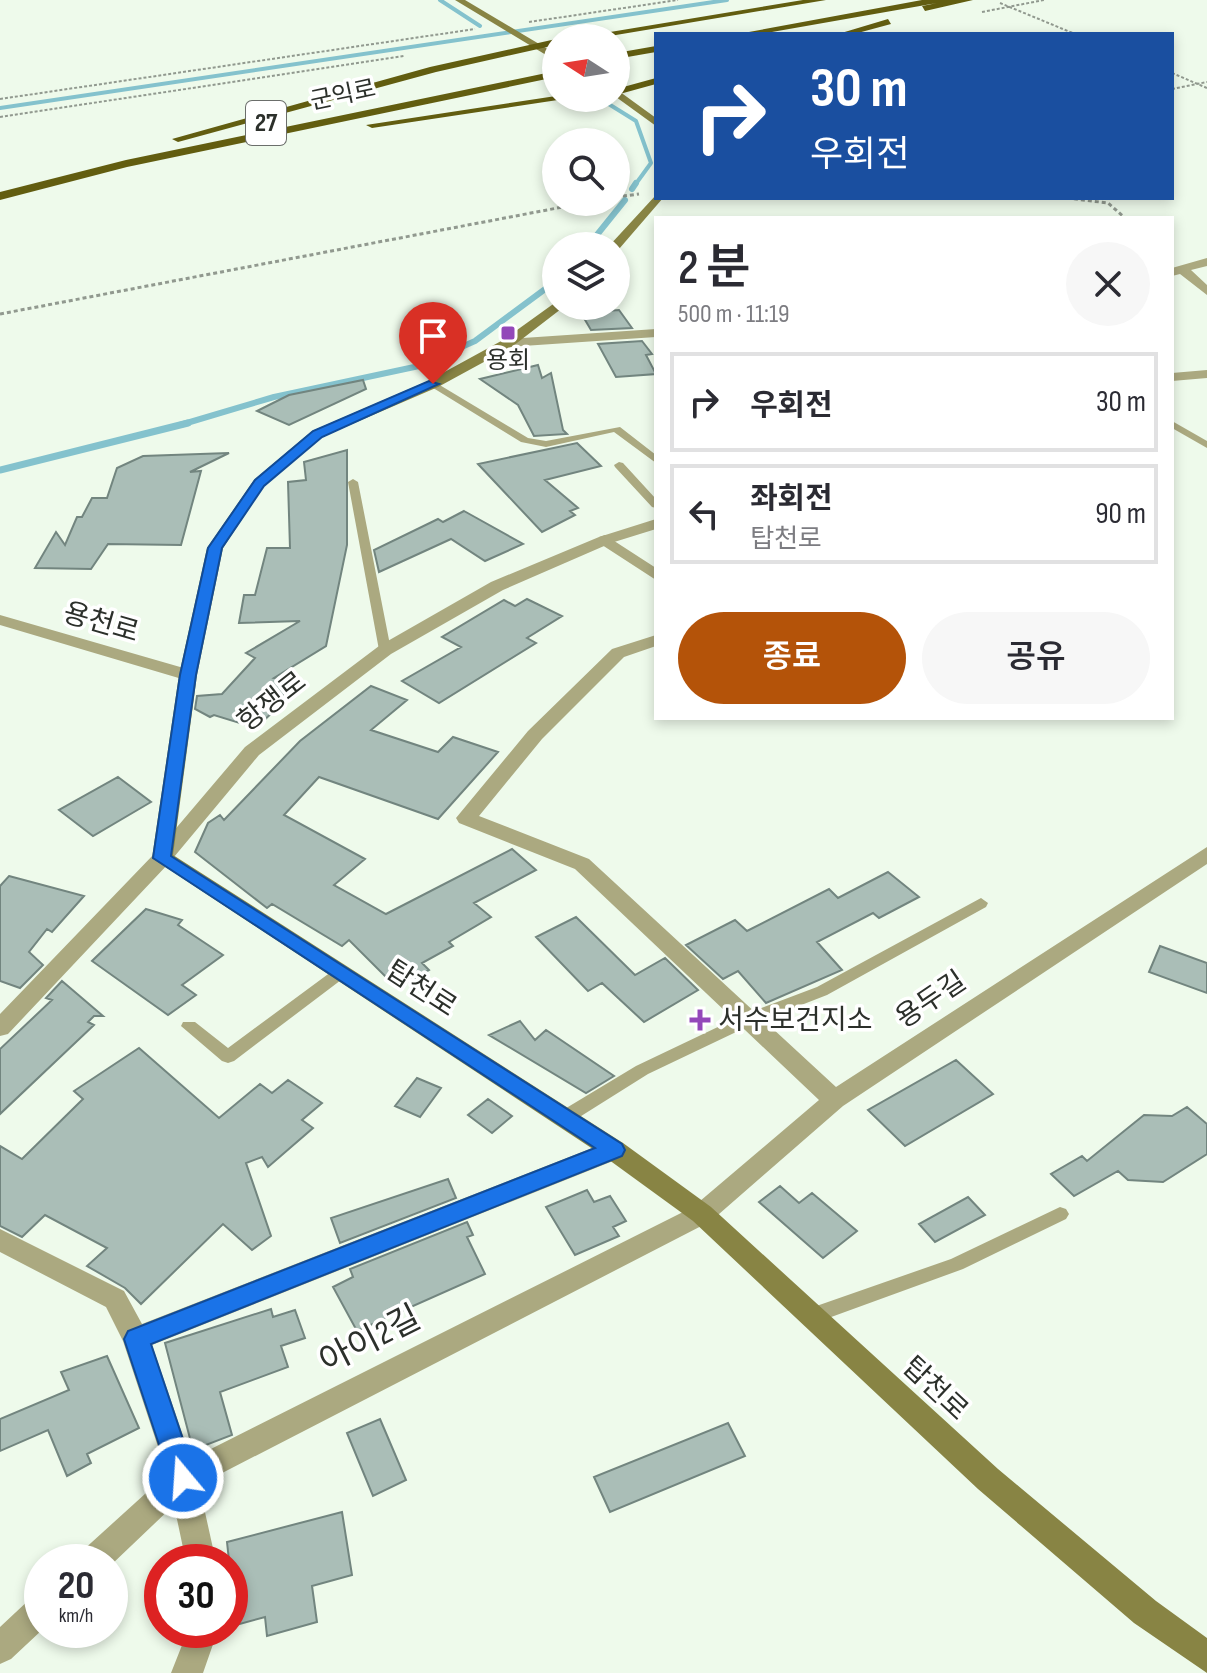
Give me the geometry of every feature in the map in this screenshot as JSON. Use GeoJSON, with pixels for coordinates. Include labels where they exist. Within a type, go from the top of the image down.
{"type":"FeatureCollection","features":[{"type":"Feature","properties":{"kind":"highway"},"geometry":{"type":"LineString","coordinates":[[630,30],[821,0]]}},
{"type":"Feature","properties":{"kind":"highway"},"geometry":{"type":"LineString","coordinates":[[754,32],[938,0]]}},
{"type":"Feature","properties":{"kind":"highway"},"geometry":{"type":"LineString","coordinates":[[800,32],[968,0]]}},
{"type":"Feature","properties":{"kind":"highway"},"geometry":{"type":"LineString","coordinates":[[850,32],[968,0]]}},
{"type":"Feature","properties":{"kind":"highway"},"geometry":{"type":"LineString","coordinates":[[134,150],[542,44]]}},
{"type":"Feature","properties":{"kind":"highway"},"geometry":{"type":"LineString","coordinates":[[630,54],[654,49]]}},
{"type":"Feature","properties":{"kind":"highway"},"geometry":{"type":"LineString","coordinates":[[630,62],[654,57]]}},
{"type":"Feature","properties":{"kind":"highway","name":"군익로"},"geometry":{"type":"LineString","coordinates":[[0,196],[126,164],[542,72]]}},
{"type":"Feature","properties":{"kind":"highway","name":"군익로"},"geometry":{"type":"LineString","coordinates":[[0,183],[134,150],[542,74]]}},
{"type":"Feature","properties":{"kind":"highway"},"geometry":{"type":"LineString","coordinates":[[630,88],[654,82]]}},
{"type":"Feature","properties":{"kind":"highway"},"geometry":{"type":"LineString","coordinates":[[126,164],[542,102]]}},
{"type":"Feature","properties":{"kind":"main road"},"geometry":{"type":"LineString","coordinates":[[459,0],[542,51]]}},
{"type":"Feature","properties":{"kind":"main road"},"geometry":{"type":"LineString","coordinates":[[630,103],[654,121]]}},
{"type":"Feature","properties":{"kind":"main road"},"geometry":{"type":"LineString","coordinates":[[627,232],[655,200]]}},
{"type":"Feature","properties":{"kind":"main road"},"geometry":{"type":"LineString","coordinates":[[162,858],[188,675],[215,548],[259,483],[317,434],[433,384],[508,343],[542,317]]}},
{"type":"Feature","properties":{"kind":"main road","name":"탑천로"},"geometry":{"type":"LineString","coordinates":[[162,858],[614,1150],[702,1214],[988,1479],[1145,1612],[1207,1657]]}},
{"type":"Feature","properties":{"kind":"street"},"geometry":{"type":"LineString","coordinates":[[1178,271],[1207,262]]}},
{"type":"Feature","properties":{"kind":"street"},"geometry":{"type":"LineString","coordinates":[[1178,271],[1207,291]]}},
{"type":"Feature","properties":{"kind":"street"},"geometry":{"type":"LineString","coordinates":[[508,343],[654,333]]}},
{"type":"Feature","properties":{"kind":"street"},"geometry":{"type":"LineString","coordinates":[[1174,377],[1207,374]]}},
{"type":"Feature","properties":{"kind":"street","name":"항쟁로"},"geometry":{"type":"LineString","coordinates":[[0,1028],[162,858],[252,751],[385,650],[497,586],[605,540],[654,525]]}},
{"type":"Feature","properties":{"kind":"street"},"geometry":{"type":"LineString","coordinates":[[605,540],[654,574]]}},
{"type":"Feature","properties":{"kind":"street","name":"용천로"},"geometry":{"type":"LineString","coordinates":[[0,620],[188,675]]}},
{"type":"Feature","properties":{"kind":"street"},"geometry":{"type":"LineString","coordinates":[[654,641],[618,653],[535,735],[466,818],[582,864],[835,1100]]}},
{"type":"Feature","properties":{"kind":"street","name":"용두길"},"geometry":{"type":"LineString","coordinates":[[702,1214],[835,1100],[1207,854]]}},
{"type":"Feature","properties":{"kind":"street"},"geometry":{"type":"LineString","coordinates":[[136,1339],[614,1150]]}},
{"type":"Feature","properties":{"kind":"street","name":"아이2길"},"geometry":{"type":"LineString","coordinates":[[112,1544],[183,1478],[702,1214]]}},
{"type":"Feature","properties":{"kind":"street"},"geometry":{"type":"LineString","coordinates":[[0,1240],[115,1299],[136,1339],[183,1478],[197,1544]]}},
{"type":"Feature","properties":{"kind":"street"},"geometry":{"type":"LineString","coordinates":[[0,1648],[24,1626]]}},
{"type":"Feature","properties":{"kind":"street"},"geometry":{"type":"LineString","coordinates":[[187,1673],[196,1648]]}},
{"type":"Feature","properties":{"kind":"lane"},"geometry":{"type":"LineString","coordinates":[[433,384],[525,440],[546,444],[616,429],[654,458]]}},
{"type":"Feature","properties":{"kind":"lane"},"geometry":{"type":"LineString","coordinates":[[1174,425],[1207,445]]}},
{"type":"Feature","properties":{"kind":"lane"},"geometry":{"type":"LineString","coordinates":[[619,465],[654,503]]}},
{"type":"Feature","properties":{"kind":"lane"},"geometry":{"type":"LineString","coordinates":[[353,482],[385,650]]}},
{"type":"Feature","properties":{"kind":"lane"},"geometry":{"type":"LineString","coordinates":[[564,1118],[642,1070],[749,1019],[822,991],[981,903]]}},
{"type":"Feature","properties":{"kind":"lane"},"geometry":{"type":"LineString","coordinates":[[189,1026],[228,1057],[340,973]]}},
{"type":"Feature","properties":{"kind":"lane"},"geometry":{"type":"LineString","coordinates":[[812,1316],[957,1264],[1060,1214]]}},
{"type":"Feature","properties":{"kind":"path"},"geometry":{"type":"LineString","coordinates":[[0,99],[678,0]]}},
{"type":"Feature","properties":{"kind":"path"},"geometry":{"type":"LineString","coordinates":[[1000,3],[1070,32]]}},
{"type":"Feature","properties":{"kind":"path"},"geometry":{"type":"LineString","coordinates":[[0,117],[411,55]]}},
{"type":"Feature","properties":{"kind":"path"},"geometry":{"type":"LineString","coordinates":[[1174,74],[1207,88]]}},
{"type":"Feature","properties":{"kind":"path"},"geometry":{"type":"LineString","coordinates":[[1174,89],[1207,82]]}},
{"type":"Feature","properties":{"kind":"path"},"geometry":{"type":"LineString","coordinates":[[1083,200],[1108,203],[1123,216]]}},
{"type":"Feature","properties":{"kind":"path"},"geometry":{"type":"LineString","coordinates":[[0,314],[542,211]]}},
{"type":"Feature","properties":{"kind":"building"},"geometry":{"type":"Polygon","coordinates":[[[585,320],[626,320],[632,328],[591,330],[585,320]]]}},
{"type":"Feature","properties":{"kind":"building"},"geometry":{"type":"Polygon","coordinates":[[[642,341],[652,354],[646,355],[654,374],[616,377],[598,344],[642,341]]]}},
{"type":"Feature","properties":{"kind":"building"},"geometry":{"type":"Polygon","coordinates":[[[538,365],[542,378],[551,373],[563,430],[567,434],[534,436],[518,405],[480,379],[538,365]]]}},
{"type":"Feature","properties":{"kind":"building"},"geometry":{"type":"Polygon","coordinates":[[[363,380],[366,389],[289,425],[257,411],[289,395],[363,380]]]}},
{"type":"Feature","properties":{"kind":"building"},"geometry":{"type":"Polygon","coordinates":[[[577,443],[601,466],[545,480],[578,508],[570,511],[575,515],[542,532],[478,464],[577,443]]]}},
{"type":"Feature","properties":{"kind":"building"},"geometry":{"type":"Polygon","coordinates":[[[347,450],[347,545],[326,646],[274,678],[294,682],[277,702],[282,703],[256,728],[214,715],[210,717],[195,709],[197,696],[222,694],[255,658],[246,653],[300,621],[239,623],[244,595],[255,595],[267,548],[290,548],[288,482],[306,480],[304,462],[347,450]]]}},
{"type":"Feature","properties":{"kind":"building"},"geometry":{"type":"Polygon","coordinates":[[[229,453],[190,472],[201,471],[181,545],[108,544],[91,569],[35,568],[56,532],[65,545],[77,517],[82,517],[92,498],[107,498],[117,468],[143,456],[229,453]]]}},
{"type":"Feature","properties":{"kind":"building"},"geometry":{"type":"Polygon","coordinates":[[[464,511],[523,544],[485,561],[451,539],[379,572],[374,550],[438,519],[443,522],[464,511]]]}},
{"type":"Feature","properties":{"kind":"building"},"geometry":{"type":"Polygon","coordinates":[[[527,599],[562,616],[527,638],[536,643],[439,703],[402,681],[461,647],[442,637],[504,600],[515,606],[527,599]]]}},
{"type":"Feature","properties":{"kind":"building"},"geometry":{"type":"Polygon","coordinates":[[[371,686],[407,700],[371,730],[438,752],[453,737],[498,752],[438,819],[319,777],[284,815],[365,859],[334,885],[386,914],[512,849],[536,870],[474,903],[491,917],[449,942],[453,946],[422,963],[429,970],[397,988],[349,940],[342,946],[272,904],[267,908],[195,852],[208,823],[220,815],[224,820],[300,741],[371,686]]]}},
{"type":"Feature","properties":{"kind":"building"},"geometry":{"type":"Polygon","coordinates":[[[118,777],[151,802],[93,836],[59,810],[118,777]]]}},
{"type":"Feature","properties":{"kind":"building"},"geometry":{"type":"Polygon","coordinates":[[[888,872],[919,897],[879,918],[873,913],[817,942],[842,970],[766,1003],[738,971],[723,979],[686,945],[735,920],[747,931],[829,889],[838,898],[888,872]]]}},
{"type":"Feature","properties":{"kind":"building"},"geometry":{"type":"Polygon","coordinates":[[[9,876],[84,896],[52,932],[47,929],[29,952],[43,965],[20,988],[0,981],[0,886],[9,876]]]}},
{"type":"Feature","properties":{"kind":"building"},"geometry":{"type":"Polygon","coordinates":[[[146,909],[182,920],[178,925],[223,955],[182,985],[196,995],[168,1015],[92,961],[146,909]]]}},
{"type":"Feature","properties":{"kind":"building"},"geometry":{"type":"Polygon","coordinates":[[[576,917],[635,975],[665,958],[698,990],[644,1022],[602,983],[588,991],[536,937],[576,917]]]}},
{"type":"Feature","properties":{"kind":"building"},"geometry":{"type":"Polygon","coordinates":[[[1160,946],[1207,963],[1207,993],[1149,972],[1160,946]]]}},
{"type":"Feature","properties":{"kind":"building"},"geometry":{"type":"Polygon","coordinates":[[[62,981],[103,1016],[94,1016],[88,1022],[94,1025],[0,1114],[0,1049],[52,1000],[46,998],[62,981]]]}},
{"type":"Feature","properties":{"kind":"building"},"geometry":{"type":"Polygon","coordinates":[[[520,1021],[535,1040],[546,1030],[614,1076],[586,1093],[489,1035],[520,1021]]]}},
{"type":"Feature","properties":{"kind":"building"},"geometry":{"type":"Polygon","coordinates":[[[139,1048],[219,1118],[260,1084],[272,1093],[288,1080],[322,1103],[302,1120],[313,1128],[268,1167],[262,1157],[246,1163],[271,1236],[252,1250],[223,1224],[141,1304],[125,1288],[87,1266],[107,1248],[45,1215],[22,1237],[0,1226],[0,1146],[22,1159],[83,1099],[74,1091],[139,1048]]]}},
{"type":"Feature","properties":{"kind":"building"},"geometry":{"type":"Polygon","coordinates":[[[956,1060],[993,1094],[905,1146],[868,1110],[956,1060]]]}},
{"type":"Feature","properties":{"kind":"building"},"geometry":{"type":"Polygon","coordinates":[[[417,1078],[441,1088],[420,1117],[395,1106],[417,1078]]]}},
{"type":"Feature","properties":{"kind":"building"},"geometry":{"type":"Polygon","coordinates":[[[488,1099],[512,1116],[492,1133],[468,1115],[488,1099]]]}},
{"type":"Feature","properties":{"kind":"building"},"geometry":{"type":"Polygon","coordinates":[[[1187,1107],[1207,1124],[1207,1154],[1163,1182],[1128,1180],[1118,1171],[1074,1196],[1051,1174],[1082,1156],[1087,1161],[1144,1115],[1172,1116],[1187,1107]]]}},
{"type":"Feature","properties":{"kind":"building"},"geometry":{"type":"Polygon","coordinates":[[[448,1179],[456,1198],[340,1243],[331,1218],[448,1179]]]}},
{"type":"Feature","properties":{"kind":"building"},"geometry":{"type":"Polygon","coordinates":[[[780,1186],[799,1203],[812,1193],[857,1231],[823,1258],[759,1202],[780,1186]]]}},
{"type":"Feature","properties":{"kind":"building"},"geometry":{"type":"Polygon","coordinates":[[[587,1190],[594,1202],[610,1196],[626,1221],[613,1227],[619,1236],[575,1255],[546,1207],[587,1190]]]}},
{"type":"Feature","properties":{"kind":"building"},"geometry":{"type":"Polygon","coordinates":[[[968,1197],[985,1215],[935,1242],[919,1224],[968,1197]]]}},
{"type":"Feature","properties":{"kind":"building"},"geometry":{"type":"Polygon","coordinates":[[[467,1222],[473,1235],[467,1237],[485,1274],[357,1331],[333,1287],[353,1277],[350,1269],[467,1222]]]}},
{"type":"Feature","properties":{"kind":"building"},"geometry":{"type":"Polygon","coordinates":[[[271,1309],[273,1317],[295,1310],[305,1338],[281,1346],[288,1367],[220,1392],[232,1435],[193,1450],[165,1343],[271,1309]]]}},
{"type":"Feature","properties":{"kind":"building"},"geometry":{"type":"Polygon","coordinates":[[[107,1356],[139,1428],[87,1454],[91,1463],[67,1476],[48,1430],[0,1451],[0,1419],[69,1390],[61,1372],[107,1356]]]}},
{"type":"Feature","properties":{"kind":"building"},"geometry":{"type":"Polygon","coordinates":[[[380,1419],[406,1480],[373,1496],[347,1433],[380,1419]]]}},
{"type":"Feature","properties":{"kind":"building"},"geometry":{"type":"Polygon","coordinates":[[[728,1423],[745,1456],[610,1512],[594,1477],[728,1423]]]}},
{"type":"Feature","properties":{"kind":"building"},"geometry":{"type":"Polygon","coordinates":[[[342,1512],[352,1575],[312,1586],[317,1622],[267,1636],[265,1617],[248,1622],[248,1544],[227,1542],[342,1512]]]}},
{"type":"Feature","properties":{"kind":"waterway"},"geometry":{"type":"LineString","coordinates":[[440,0],[480,26]]}},
{"type":"Feature","properties":{"kind":"waterway"},"geometry":{"type":"LineString","coordinates":[[0,108],[727,0]]}},
{"type":"Feature","properties":{"kind":"waterway"},"geometry":{"type":"LineString","coordinates":[[622,112],[636,121],[651,163],[635,185]]}},
{"type":"Feature","properties":{"kind":"waterway"},"geometry":{"type":"LineString","coordinates":[[632,189],[636,183]]}},
{"type":"Feature","properties":{"kind":"waterway"},"geometry":{"type":"LineString","coordinates":[[599,232],[612,216]]}},
{"type":"Feature","properties":{"kind":"waterway"},"geometry":{"type":"LineString","coordinates":[[180,425],[274,397],[419,366],[475,341],[542,291]]}},
{"type":"Feature","properties":{"kind":"waterway"},"geometry":{"type":"LineString","coordinates":[[180,425],[188,423]]}},
{"type":"Feature","properties":{"kind":"waterway"},"geometry":{"type":"LineString","coordinates":[[0,470],[180,425]]}},
{"type":"Feature","properties":{"kind":"place","name":"용회"},"geometry":{"type":"Point","coordinates":[508,333]}},
{"type":"Feature","properties":{"kind":"place","name":"서수보건지소"},"geometry":{"type":"Point","coordinates":[700,1020]}},
{"type":"Feature","properties":{"kind":"route"},"geometry":{"type":"LineString","coordinates":[[183,1478],[136,1339],[614,1150],[162,858],[188,675],[215,548],[259,483],[317,434],[433,384]]}}]}
